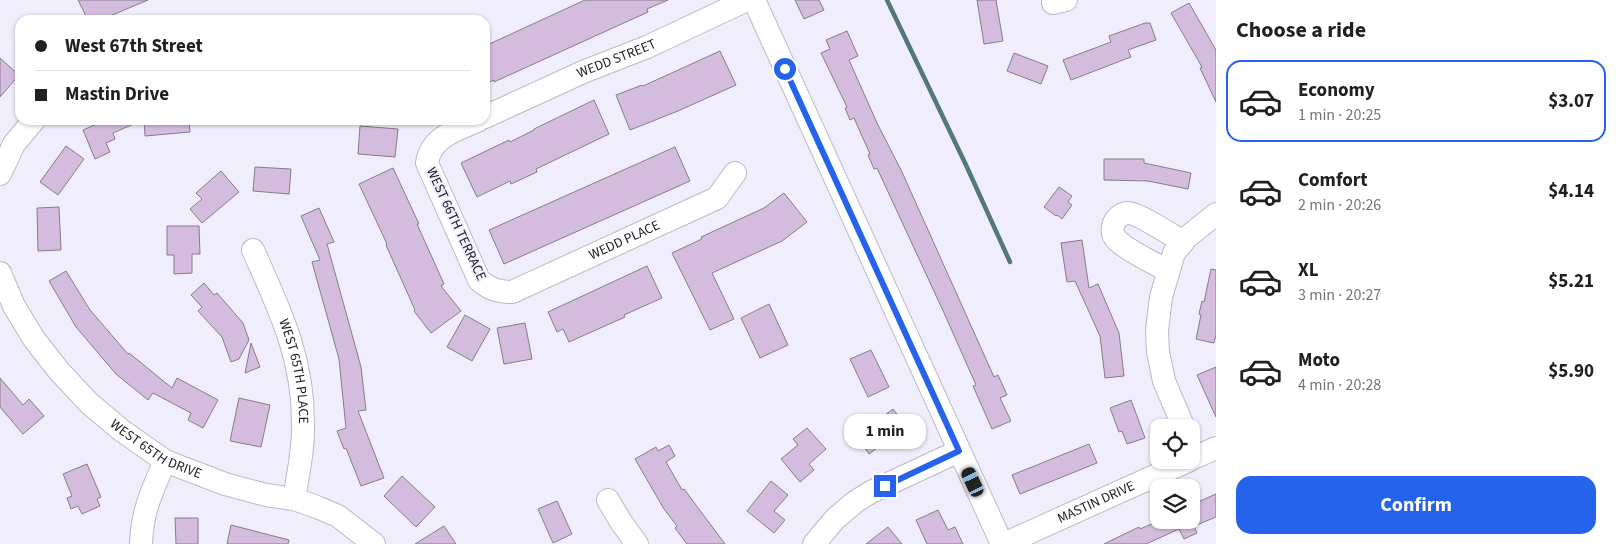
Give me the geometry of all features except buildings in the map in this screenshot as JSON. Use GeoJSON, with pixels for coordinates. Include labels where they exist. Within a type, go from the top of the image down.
{"type":"FeatureCollection","features":[{"type":"Feature","properties":{"kind":"street","name":"WEDD STREET"},"geometry":{"type":"LineString","coordinates":[[490,115],[583,72],[647,47],[747,0]]}},
{"type":"Feature","properties":{"kind":"street"},"geometry":{"type":"LineString","coordinates":[[754,0],[1003,544]]}},
{"type":"Feature","properties":{"kind":"street"},"geometry":{"type":"LineString","coordinates":[[0,174],[14,144],[30,125]]}},
{"type":"Feature","properties":{"kind":"street","name":"WEST 66TH TERRACE"},"geometry":{"type":"LineString","coordinates":[[468,125],[443,137],[433,145],[428,153],[427,163],[479,280],[488,288],[501,292]]}},
{"type":"Feature","properties":{"kind":"street","name":"WEDD PLACE"},"geometry":{"type":"LineString","coordinates":[[501,292],[512,292],[717,198],[735,173]]}},
{"type":"Feature","properties":{"kind":"street"},"geometry":{"type":"LineString","coordinates":[[1168,271],[1118,242],[1112,232],[1114,222],[1122,215],[1132,214],[1183,242]]}},
{"type":"Feature","properties":{"kind":"street"},"geometry":{"type":"LineString","coordinates":[[1180,419],[1164,381],[1158,352],[1156,330],[1161,297],[1174,253],[1183,242],[1216,214]]}},
{"type":"Feature","properties":{"kind":"street","name":"WEST 65TH PLACE"},"geometry":{"type":"LineString","coordinates":[[253,250],[283,318],[295,353],[301,386],[304,424],[294,499]]}},
{"type":"Feature","properties":{"kind":"street","name":"WEST 65TH DRIVE"},"geometry":{"type":"LineString","coordinates":[[0,273],[14,306],[34,339],[59,371],[89,403],[121,430],[165,461],[225,484],[294,499],[338,516],[374,544]]}},
{"type":"Feature","properties":{"kind":"street"},"geometry":{"type":"LineString","coordinates":[[814,544],[835,519],[855,502],[871,492],[959,451]]}},
{"type":"Feature","properties":{"kind":"street"},"geometry":{"type":"LineString","coordinates":[[141,544],[147,502],[165,461]]}},
{"type":"Feature","properties":{"kind":"street","name":"MASTIN DRIVE"},"geometry":{"type":"LineString","coordinates":[[1003,544],[1165,469]]}},
{"type":"Feature","properties":{"kind":"street"},"geometry":{"type":"LineString","coordinates":[[608,500],[638,544]]}},
{"type":"Feature","properties":{"kind":"waterway"},"geometry":{"type":"LineString","coordinates":[[887,0],[1010,262]]}},
{"type":"Feature","properties":{"kind":"route"},"geometry":{"type":"LineString","coordinates":[[785,69],[959,451],[885,486]]}}]}
